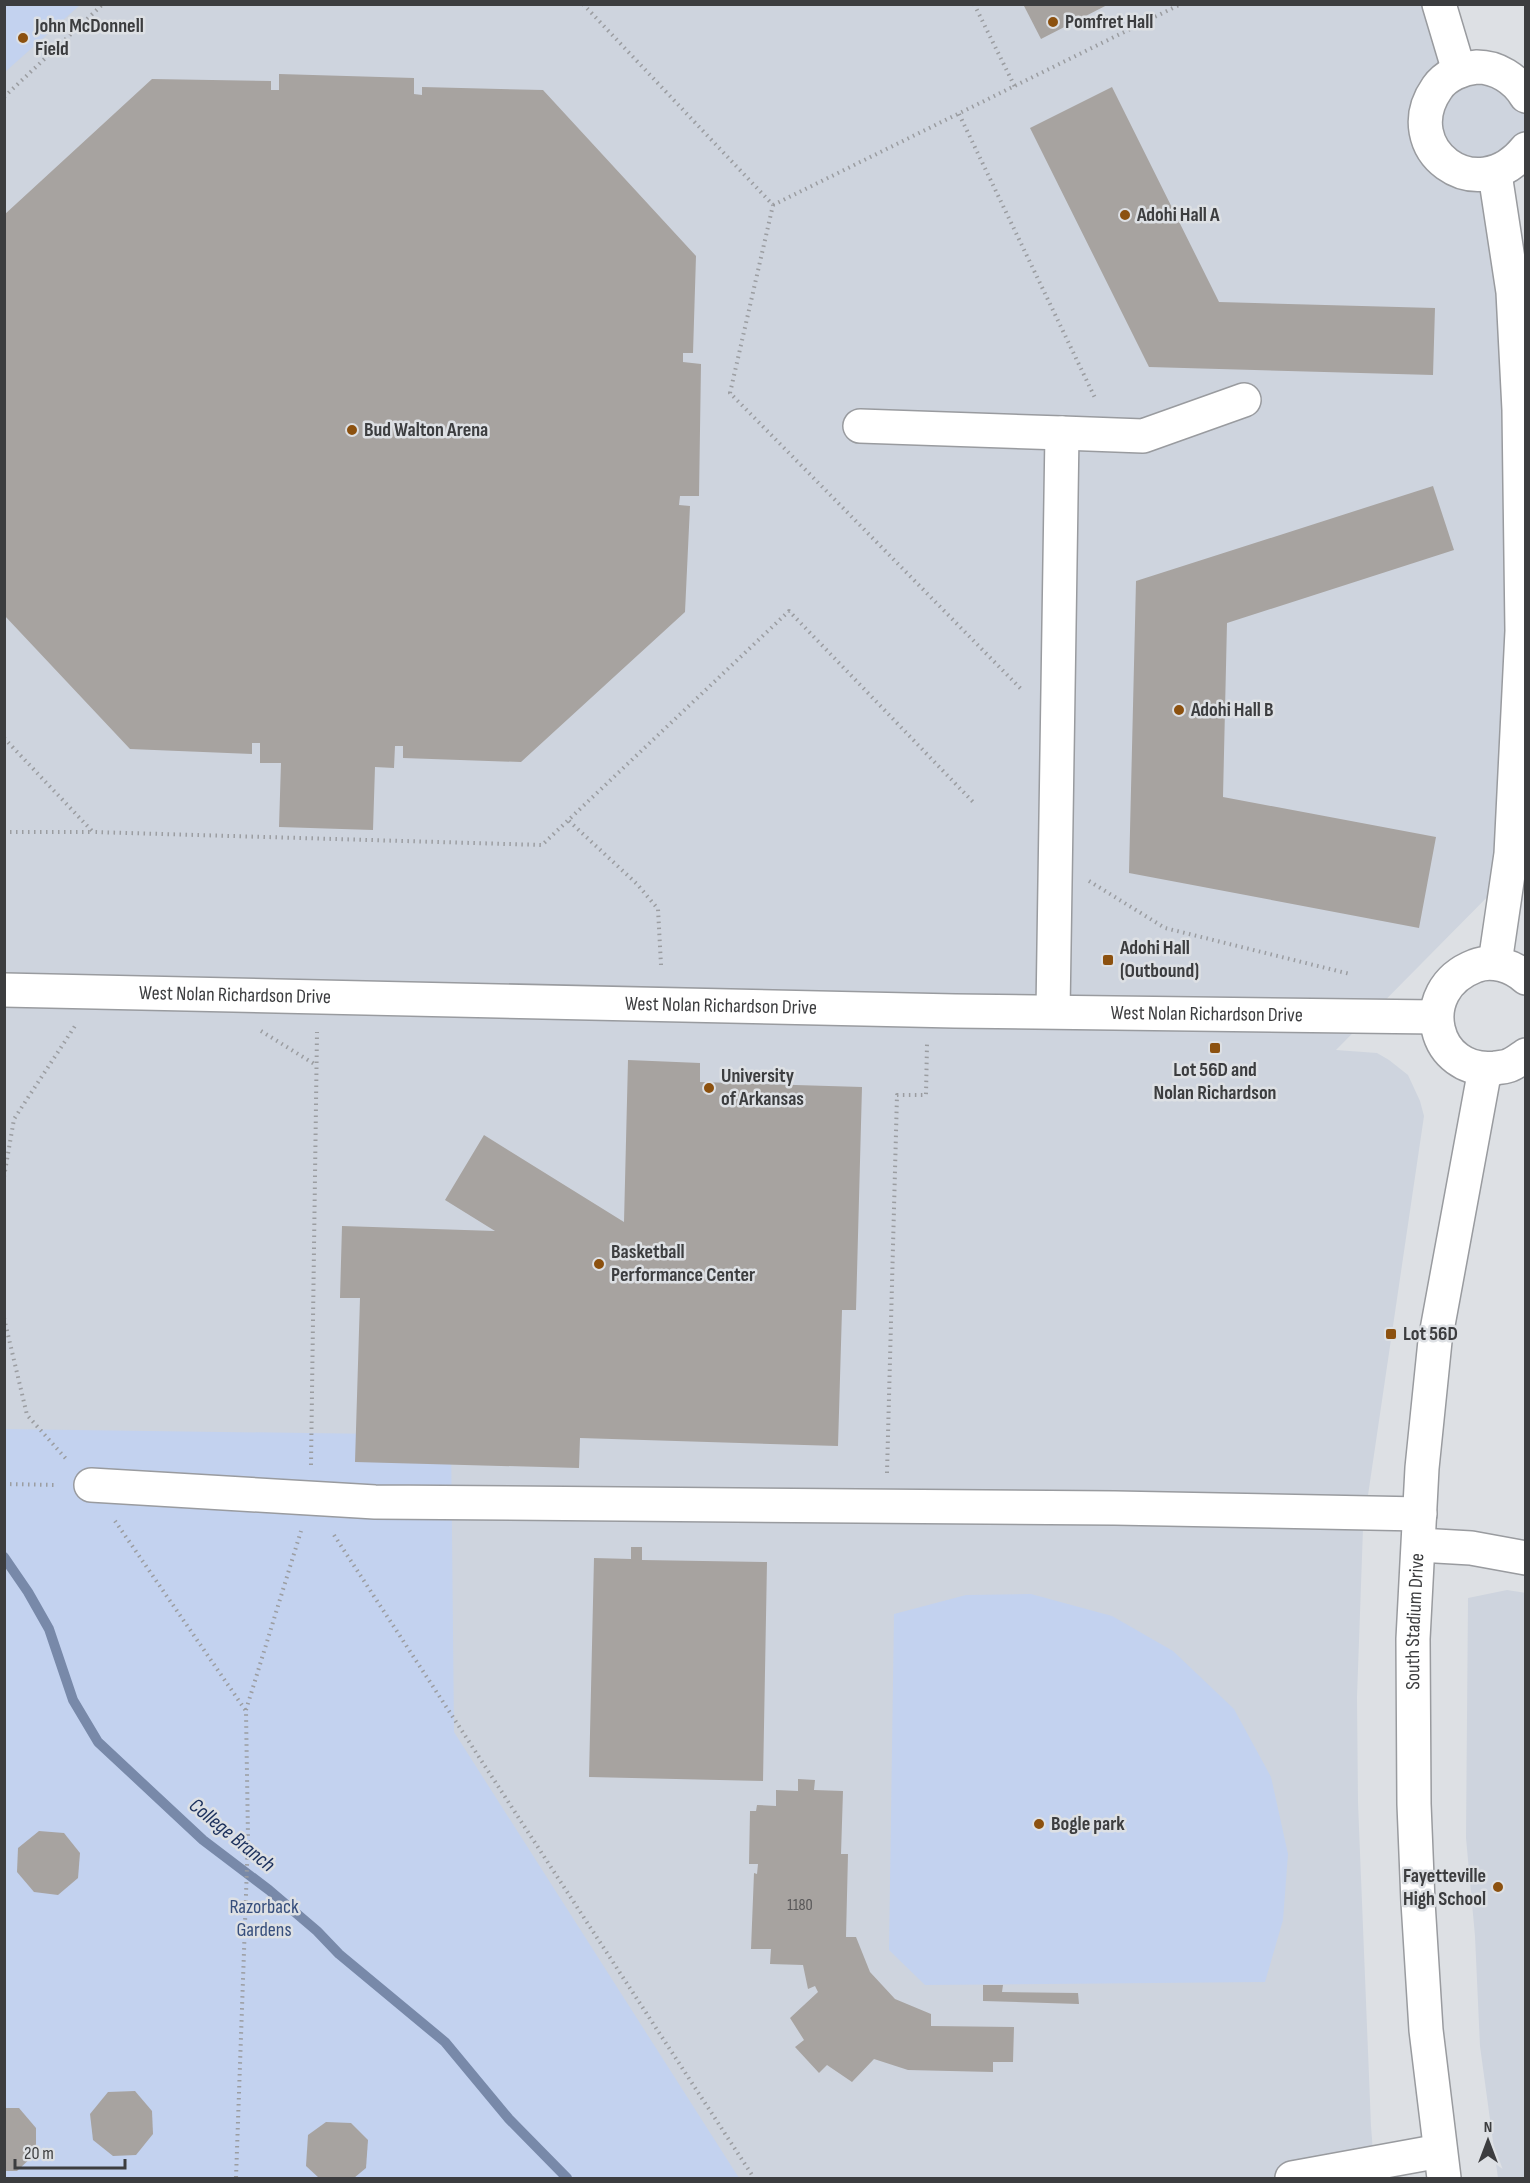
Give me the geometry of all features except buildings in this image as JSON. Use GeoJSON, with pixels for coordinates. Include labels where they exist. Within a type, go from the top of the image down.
{"type":"FeatureCollection","features":[{"type":"Feature","properties":{"kind":"street"},"geometry":{"type":"LineString","coordinates":[[1439,4],[1459,71]]}},
{"type":"Feature","properties":{"kind":"street"},"geometry":{"type":"LineString","coordinates":[[1526,96],[1520,85],[1501,72],[1477,67],[1459,71],[1441,82],[1429,99],[1425,119],[1428,139],[1438,157],[1454,170],[1474,175],[1495,174],[1516,161],[1526,149]]}},
{"type":"Feature","properties":{"kind":"street"},"geometry":{"type":"LineString","coordinates":[[1495,174],[1513,292],[1519,410],[1522,630],[1511,854],[1495,963]]}},
{"type":"Feature","properties":{"kind":"street"},"geometry":{"type":"LineString","coordinates":[[860,426],[1143,435],[1244,400]]}},
{"type":"Feature","properties":{"kind":"street"},"geometry":{"type":"LineString","coordinates":[[1053,1011],[1062,432]]}},
{"type":"Feature","properties":{"kind":"street"},"geometry":{"type":"LineString","coordinates":[[1526,978],[1518,970],[1495,963],[1480,964],[1463,970],[1448,982],[1439,999],[1436,1017],[1440,1036],[1450,1052],[1466,1064],[1485,1069],[1508,1066],[1526,1055]]}},
{"type":"Feature","properties":{"kind":"street","name":"West Nolan Richardson Drive"},"geometry":{"type":"LineString","coordinates":[[4,990],[955,1011],[1436,1017]]}},
{"type":"Feature","properties":{"kind":"street","name":"South Stadium Drive"},"geometry":{"type":"LineString","coordinates":[[1442,2164],[1426,2030],[1418,1902],[1413,1639],[1419,1530],[1435,1341],[1485,1069]]}},
{"type":"Feature","properties":{"kind":"street"},"geometry":{"type":"LineString","coordinates":[[91,1485],[375,1502],[1115,1508],[1419,1530],[1470,1548],[1526,1558]]}},
{"type":"Feature","properties":{"kind":"street"},"geometry":{"type":"LineString","coordinates":[[1292,2178],[1442,2164]]}},
{"type":"Feature","properties":{"kind":"path"},"geometry":{"type":"LineString","coordinates":[[4,97],[103,4]]}},
{"type":"Feature","properties":{"kind":"path"},"geometry":{"type":"LineString","coordinates":[[583,4],[773,205]]}},
{"type":"Feature","properties":{"kind":"path"},"geometry":{"type":"LineString","coordinates":[[974,4],[1015,87]]}},
{"type":"Feature","properties":{"kind":"path"},"geometry":{"type":"LineString","coordinates":[[773,205],[1181,4]]}},
{"type":"Feature","properties":{"kind":"path"},"geometry":{"type":"LineString","coordinates":[[959,114],[1112,434]]}},
{"type":"Feature","properties":{"kind":"path"},"geometry":{"type":"LineString","coordinates":[[773,205],[730,393],[1057,726]]}},
{"type":"Feature","properties":{"kind":"path"},"geometry":{"type":"LineString","coordinates":[[4,832],[93,832],[542,845],[789,611],[974,802]]}},
{"type":"Feature","properties":{"kind":"path"},"geometry":{"type":"LineString","coordinates":[[4,738],[93,832]]}},
{"type":"Feature","properties":{"kind":"path"},"geometry":{"type":"LineString","coordinates":[[569,821],[637,884],[658,909],[661,965]]}},
{"type":"Feature","properties":{"kind":"path"},"geometry":{"type":"LineString","coordinates":[[1055,860],[1165,927],[1350,974]]}},
{"type":"Feature","properties":{"kind":"path"},"geometry":{"type":"LineString","coordinates":[[4,1177],[14,1119],[98,992]]}},
{"type":"Feature","properties":{"kind":"path"},"geometry":{"type":"LineString","coordinates":[[236,2178],[248,1838],[246,1711],[311,1499],[318,997]]}},
{"type":"Feature","properties":{"kind":"path"},"geometry":{"type":"LineString","coordinates":[[259,1030],[317,1065]]}},
{"type":"Feature","properties":{"kind":"path"},"geometry":{"type":"LineString","coordinates":[[886,1506],[897,1095],[926,1095],[927,1034]]}},
{"type":"Feature","properties":{"kind":"path"},"geometry":{"type":"LineString","coordinates":[[4,1318],[27,1415],[91,1485],[246,1711]]}},
{"type":"Feature","properties":{"kind":"path"},"geometry":{"type":"LineString","coordinates":[[4,1484],[91,1485]]}},
{"type":"Feature","properties":{"kind":"path"},"geometry":{"type":"LineString","coordinates":[[311,1499],[754,2178]]}},
{"type":"Feature","properties":{"kind":"shaded area","name":"University of Arkansas"},"geometry":{"type":"Polygon","coordinates":[[[5,5],[1439,5],[1459,71],[1525,96],[1525,149],[1495,174],[1513,292],[1508,876],[1336,1050],[1377,1053],[1389,1060],[1408,1075],[1424,1116],[1363,1529],[1357,1697],[1358,1803],[1375,2178],[5,2178],[5,5]]]}},
{"type":"Feature","properties":{"kind":"shaded area","name":"Fayetteville High School"},"geometry":{"type":"Polygon","coordinates":[[[1507,1590],[1526,1593],[1525,2178],[1498,2178],[1480,2046],[1475,1936],[1466,1838],[1468,1598],[1507,1590]]]}},
{"type":"Feature","properties":{"kind":"green space","name":"John McDonnell Field"},"geometry":{"type":"Polygon","coordinates":[[[5,4],[80,4],[80,5],[5,72],[5,4]]]}},
{"type":"Feature","properties":{"kind":"green space","name":"Razorback Gardens"},"geometry":{"type":"Polygon","coordinates":[[[5,1429],[451,1435],[454,1732],[739,2178],[5,2178],[5,1429]]]}},
{"type":"Feature","properties":{"kind":"green space"},"geometry":{"type":"Polygon","coordinates":[[[1031,1594],[1112,1616],[1173,1651],[1234,1709],[1271,1777],[1288,1854],[1283,1920],[1265,1982],[925,1985],[889,1950],[894,1614],[966,1595],[1031,1594]]]}},
{"type":"Feature","properties":{"kind":"waterway","name":"College Branch"},"geometry":{"type":"LineString","coordinates":[[4,1557],[28,1592],[49,1629],[73,1700],[98,1742],[203,1840],[269,1890],[317,1931],[339,1954],[445,2042],[509,2119],[567,2178]]}},
{"type":"Feature","properties":{"kind":"place","name":"Pomfret Hall"},"geometry":{"type":"Point","coordinates":[1053,22]}},
{"type":"Feature","properties":{"kind":"place","name":"John McDonnell Field"},"geometry":{"type":"Point","coordinates":[23,38]}},
{"type":"Feature","properties":{"kind":"place","name":"Adohi Hall A"},"geometry":{"type":"Point","coordinates":[1125,215]}},
{"type":"Feature","properties":{"kind":"place","name":"Bud Walton Arena"},"geometry":{"type":"Point","coordinates":[352,430]}},
{"type":"Feature","properties":{"kind":"place","name":"Adohi Hall B"},"geometry":{"type":"Point","coordinates":[1179,710]}},
{"type":"Feature","properties":{"kind":"place","name":"Adohi Hall (Outbound)"},"geometry":{"type":"Point","coordinates":[1108,960]}},
{"type":"Feature","properties":{"kind":"place","name":"Lot 56D and Nolan Richardson"},"geometry":{"type":"Point","coordinates":[1215,1048]}},
{"type":"Feature","properties":{"kind":"place","name":"University of Arkansas"},"geometry":{"type":"Point","coordinates":[709,1088]}},
{"type":"Feature","properties":{"kind":"place","name":"Basketball Performance Center"},"geometry":{"type":"Point","coordinates":[599,1264]}},
{"type":"Feature","properties":{"kind":"place","name":"Lot 56D"},"geometry":{"type":"Point","coordinates":[1391,1334]}},
{"type":"Feature","properties":{"kind":"place","name":"Bogle park"},"geometry":{"type":"Point","coordinates":[1039,1824]}},
{"type":"Feature","properties":{"kind":"place","name":"Fayetteville High School"},"geometry":{"type":"Point","coordinates":[1498,1887]}}]}
